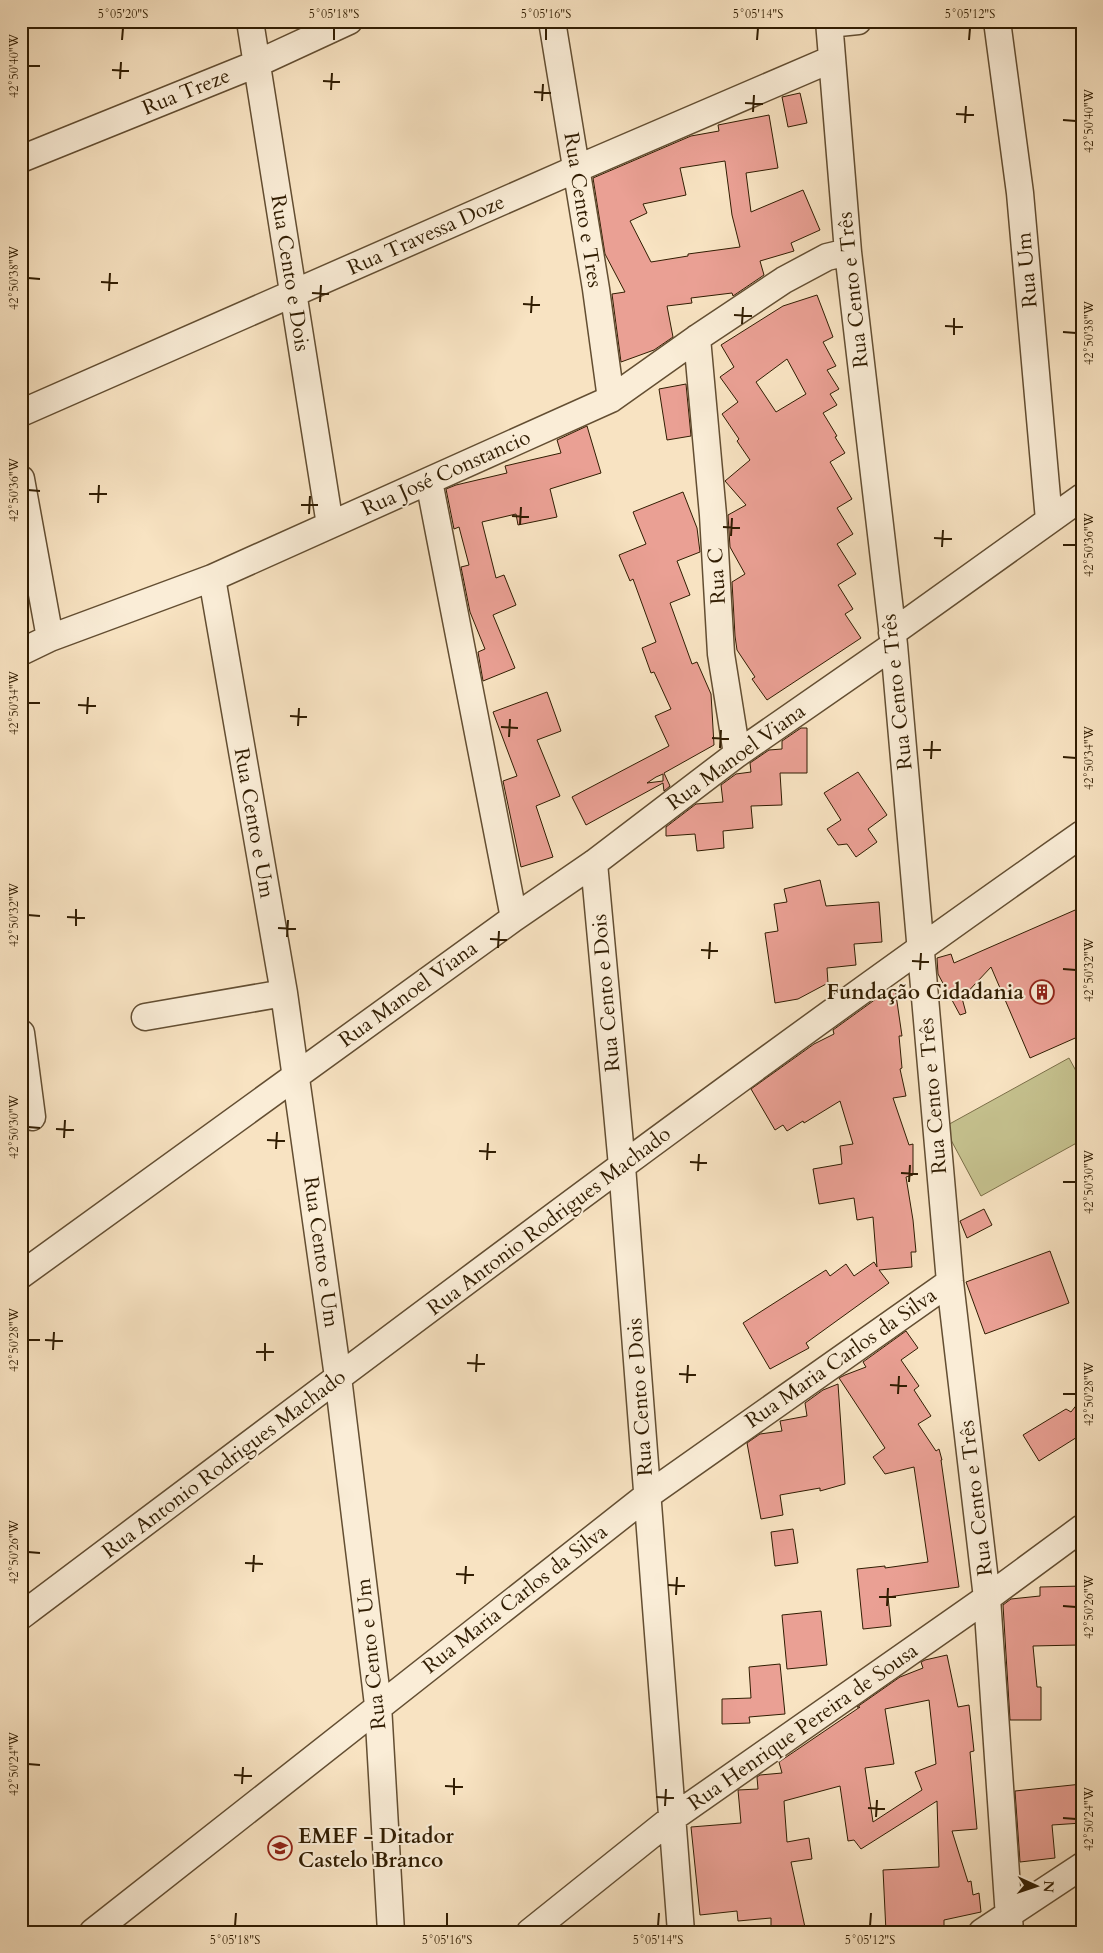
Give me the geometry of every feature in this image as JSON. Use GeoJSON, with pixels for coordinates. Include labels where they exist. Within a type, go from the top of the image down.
{"type":"FeatureCollection","features":[{"type":"Feature","properties":{"kind":"street","name":"Rua Cento e Dois"},"geometry":{"type":"LineString","coordinates":[[250,21],[330,525]]}},
{"type":"Feature","properties":{"kind":"street","name":"Rua Treze"},"geometry":{"type":"LineString","coordinates":[[21,159],[256,64],[349,21]]}},
{"type":"Feature","properties":{"kind":"street","name":"Rua Cento e Tres"},"geometry":{"type":"LineString","coordinates":[[552,21],[596,289],[611,399]]}},
{"type":"Feature","properties":{"kind":"street"},"geometry":{"type":"LineString","coordinates":[[829,23],[858,21]]}},
{"type":"Feature","properties":{"kind":"street","name":"Rua Um"},"geometry":{"type":"LineString","coordinates":[[997,21],[1020,193],[1048,520]]}},
{"type":"Feature","properties":{"kind":"street","name":"Rua Cento e Três"},"geometry":{"type":"LineString","coordinates":[[829,23],[848,252],[893,639],[950,1282],[988,1598],[1009,1922]]}},
{"type":"Feature","properties":{"kind":"street","name":"Rua Travessa Doze"},"geometry":{"type":"LineString","coordinates":[[21,413],[576,169],[832,59]]}},
{"type":"Feature","properties":{"kind":"street","name":"Rua José Constancio"},"geometry":{"type":"LineString","coordinates":[[21,652],[50,638],[212,578],[611,399],[697,338],[784,280],[827,257],[848,252]]}},
{"type":"Feature","properties":{"kind":"street","name":"Rua C"},"geometry":{"type":"LineString","coordinates":[[697,338],[713,515],[721,654],[737,754]]}},
{"type":"Feature","properties":{"kind":"street"},"geometry":{"type":"LineString","coordinates":[[21,479],[50,638]]}},
{"type":"Feature","properties":{"kind":"street"},"geometry":{"type":"LineString","coordinates":[[429,481],[514,918]]}},
{"type":"Feature","properties":{"kind":"street","name":"Rua Manoel Viana"},"geometry":{"type":"LineString","coordinates":[[21,1275],[594,862],[1082,496]]}},
{"type":"Feature","properties":{"kind":"street","name":"Rua Cento e Um"},"geometry":{"type":"LineString","coordinates":[[212,578],[284,993],[338,1377],[378,1705],[391,1932]]}},
{"type":"Feature","properties":{"kind":"street","name":"Rua Antonio Rodrigues Machado"},"geometry":{"type":"LineString","coordinates":[[21,1616],[622,1166],[920,947],[1082,834]]}},
{"type":"Feature","properties":{"kind":"street","name":"Rua Cento e Dois"},"geometry":{"type":"LineString","coordinates":[[594,862],[622,1166],[681,1932]]}},
{"type":"Feature","properties":{"kind":"street"},"geometry":{"type":"LineString","coordinates":[[146,1017],[284,993]]}},
{"type":"Feature","properties":{"kind":"street"},"geometry":{"type":"LineString","coordinates":[[21,1033],[32,1117]]}},
{"type":"Feature","properties":{"kind":"street","name":"Rua Maria Carlos da Silva"},"geometry":{"type":"LineString","coordinates":[[93,1932],[378,1705],[648,1495],[950,1282]]}},
{"type":"Feature","properties":{"kind":"street","name":"Rua Henrique Pereira de Sousa"},"geometry":{"type":"LineString","coordinates":[[530,1932],[671,1819],[988,1598],[1082,1528]]}},
{"type":"Feature","properties":{"kind":"street"},"geometry":{"type":"LineString","coordinates":[[982,1932],[1009,1922],[1082,1866]]}},
{"type":"Feature","properties":{"kind":"shaded area"},"geometry":{"type":"Polygon","coordinates":[[[1069,1058],[1082,1082],[1082,1140],[981,1196],[944,1127],[1069,1058]]]}},
{"type":"Feature","properties":{"kind":"building"},"geometry":{"type":"Polygon","coordinates":[[[800,93],[807,123],[788,127],[782,97],[800,93]]]}},
{"type":"Feature","properties":{"kind":"building"},"geometry":{"type":"Polygon","coordinates":[[[769,115],[778,168],[746,173],[751,212],[803,190],[820,230],[791,243],[794,251],[760,261],[764,275],[733,296],[732,293],[691,298],[692,303],[667,306],[673,337],[654,350],[621,362],[612,294],[625,292],[605,254],[593,178],[691,136],[719,131],[718,125],[769,115]],[[725,161],[680,168],[686,195],[643,204],[647,213],[630,221],[651,262],[688,256],[688,254],[740,247],[732,215],[725,161]]]}},
{"type":"Feature","properties":{"kind":"building"},"geometry":{"type":"Polygon","coordinates":[[[817,295],[833,337],[823,342],[836,366],[827,370],[839,389],[830,394],[837,405],[823,413],[845,453],[830,462],[852,499],[837,508],[853,534],[837,544],[856,574],[838,585],[853,609],[845,614],[861,638],[767,700],[752,679],[755,677],[737,650],[735,636],[732,582],[745,574],[730,547],[728,515],[746,505],[725,481],[750,460],[737,441],[739,439],[722,414],[738,402],[720,377],[734,367],[721,345],[783,306],[817,295]],[[787,359],[756,382],[776,412],[806,394],[787,359]]]}},
{"type":"Feature","properties":{"kind":"building"},"geometry":{"type":"Polygon","coordinates":[[[686,384],[691,436],[667,440],[659,389],[686,384]]]}},
{"type":"Feature","properties":{"kind":"building"},"geometry":{"type":"Polygon","coordinates":[[[587,426],[601,473],[550,489],[557,517],[518,525],[516,514],[482,522],[496,578],[504,575],[516,605],[493,615],[515,668],[483,681],[478,652],[485,649],[470,612],[461,567],[469,565],[459,527],[454,529],[446,489],[507,473],[505,466],[561,453],[557,440],[587,426]]]}},
{"type":"Feature","properties":{"kind":"building"},"geometry":{"type":"Polygon","coordinates":[[[683,492],[697,528],[700,552],[677,561],[690,595],[670,603],[692,664],[697,662],[711,694],[714,745],[664,773],[670,786],[664,791],[663,783],[586,825],[572,797],[669,746],[655,716],[671,709],[654,672],[651,673],[642,648],[656,642],[633,579],[630,581],[619,555],[646,544],[633,512],[683,492]],[[663,774],[647,783],[663,781],[663,774]]]}},
{"type":"Feature","properties":{"kind":"building"},"geometry":{"type":"Polygon","coordinates":[[[547,692],[561,731],[537,740],[560,796],[536,806],[553,857],[521,867],[503,781],[517,776],[493,712],[547,692]]]}},
{"type":"Feature","properties":{"kind":"building"},"geometry":{"type":"Polygon","coordinates":[[[801,728],[807,728],[807,773],[780,773],[782,805],[751,806],[753,828],[723,831],[724,848],[697,851],[695,834],[666,836],[666,827],[696,804],[723,802],[721,785],[736,774],[751,772],[750,763],[769,750],[782,749],[782,741],[801,728]]]}},
{"type":"Feature","properties":{"kind":"building"},"geometry":{"type":"Polygon","coordinates":[[[858,772],[887,815],[868,829],[877,842],[856,857],[847,844],[838,845],[827,829],[841,820],[824,793],[858,772]]]}},
{"type":"Feature","properties":{"kind":"building"},"geometry":{"type":"Polygon","coordinates":[[[820,880],[826,906],[879,902],[882,942],[854,944],[856,965],[827,968],[828,983],[798,999],[775,1003],[765,933],[778,931],[774,904],[787,902],[784,889],[820,880]]]}},
{"type":"Feature","properties":{"kind":"building","name":"Fundação Cidadania"},"geometry":{"type":"Polygon","coordinates":[[[1082,907],[1082,1035],[1030,1058],[991,967],[962,998],[966,1013],[960,1015],[938,974],[937,958],[951,954],[954,963],[1082,907]]]}},
{"type":"Feature","properties":{"kind":"building"},"geometry":{"type":"Polygon","coordinates":[[[895,988],[902,1036],[899,1036],[902,1068],[900,1069],[906,1096],[893,1098],[909,1145],[913,1144],[913,1175],[906,1177],[916,1252],[911,1252],[912,1267],[879,1270],[889,1283],[806,1343],[809,1348],[770,1369],[743,1323],[826,1270],[830,1276],[846,1264],[854,1276],[874,1262],[877,1267],[873,1217],[857,1220],[854,1198],[819,1204],[813,1169],[842,1164],[840,1146],[853,1144],[840,1101],[787,1131],[783,1125],[775,1130],[751,1089],[814,1044],[834,1034],[833,1030],[880,996],[895,988]]]}},
{"type":"Feature","properties":{"kind":"building"},"geometry":{"type":"Polygon","coordinates":[[[984,1209],[992,1225],[967,1238],[960,1221],[984,1209]]]}},
{"type":"Feature","properties":{"kind":"building"},"geometry":{"type":"Polygon","coordinates":[[[1050,1251],[1069,1303],[985,1334],[966,1282],[1050,1251]]]}},
{"type":"Feature","properties":{"kind":"building"},"geometry":{"type":"Polygon","coordinates":[[[906,1331],[918,1348],[901,1360],[919,1386],[914,1390],[931,1416],[918,1424],[936,1451],[939,1449],[942,1460],[959,1587],[888,1597],[891,1626],[863,1629],[857,1569],[885,1566],[885,1568],[928,1562],[914,1467],[885,1474],[873,1457],[885,1448],[839,1378],[866,1367],[863,1362],[906,1331]]]}},
{"type":"Feature","properties":{"kind":"building"},"geometry":{"type":"Polygon","coordinates":[[[838,1384],[845,1484],[820,1491],[820,1488],[780,1495],[783,1515],[761,1519],[747,1443],[760,1434],[782,1431],[780,1421],[807,1416],[805,1403],[823,1390],[838,1384]]]}},
{"type":"Feature","properties":{"kind":"building"},"geometry":{"type":"Polygon","coordinates":[[[1082,1398],[1082,1434],[1039,1461],[1023,1435],[1066,1409],[1071,1412],[1082,1398]]]}},
{"type":"Feature","properties":{"kind":"building"},"geometry":{"type":"Polygon","coordinates":[[[793,1529],[798,1563],[775,1566],[771,1532],[793,1529]]]}},
{"type":"Feature","properties":{"kind":"building"},"geometry":{"type":"Polygon","coordinates":[[[1082,1586],[1082,1608],[1078,1608],[1079,1645],[1033,1646],[1037,1687],[1041,1687],[1041,1720],[1010,1720],[1003,1605],[1011,1599],[1040,1596],[1040,1587],[1082,1586]]]}},
{"type":"Feature","properties":{"kind":"building"},"geometry":{"type":"Polygon","coordinates":[[[821,1611],[827,1665],[787,1669],[782,1615],[821,1611]]]}},
{"type":"Feature","properties":{"kind":"building"},"geometry":{"type":"Polygon","coordinates":[[[947,1655],[958,1707],[969,1705],[974,1751],[970,1752],[977,1829],[952,1831],[968,1882],[971,1881],[973,1895],[979,1893],[981,1912],[944,1920],[944,1932],[886,1932],[883,1870],[939,1867],[937,1801],[861,1849],[854,1840],[848,1841],[840,1786],[784,1801],[787,1842],[809,1838],[812,1859],[791,1862],[806,1932],[771,1932],[771,1918],[738,1921],[737,1911],[700,1915],[691,1827],[741,1823],[738,1790],[758,1789],[757,1777],[760,1775],[782,1773],[779,1762],[860,1707],[857,1707],[900,1677],[923,1668],[921,1662],[947,1655]],[[929,1700],[885,1709],[894,1764],[865,1768],[873,1822],[922,1790],[915,1772],[936,1764],[929,1700]]]}},
{"type":"Feature","properties":{"kind":"building"},"geometry":{"type":"Polygon","coordinates":[[[780,1664],[785,1714],[749,1717],[750,1723],[722,1724],[722,1699],[751,1698],[749,1667],[780,1664]]]}},
{"type":"Feature","properties":{"kind":"building"},"geometry":{"type":"Polygon","coordinates":[[[1082,1784],[1082,1823],[1052,1825],[1055,1858],[1020,1862],[1015,1791],[1082,1784]]]}},
{"type":"Feature","properties":{"kind":"place","name":"Fundação Cidadania"},"geometry":{"type":"Point","coordinates":[1042,992]}},
{"type":"Feature","properties":{"kind":"place","name":"EMEF - Ditador Castelo Branco"},"geometry":{"type":"Point","coordinates":[280,1848]}}]}
